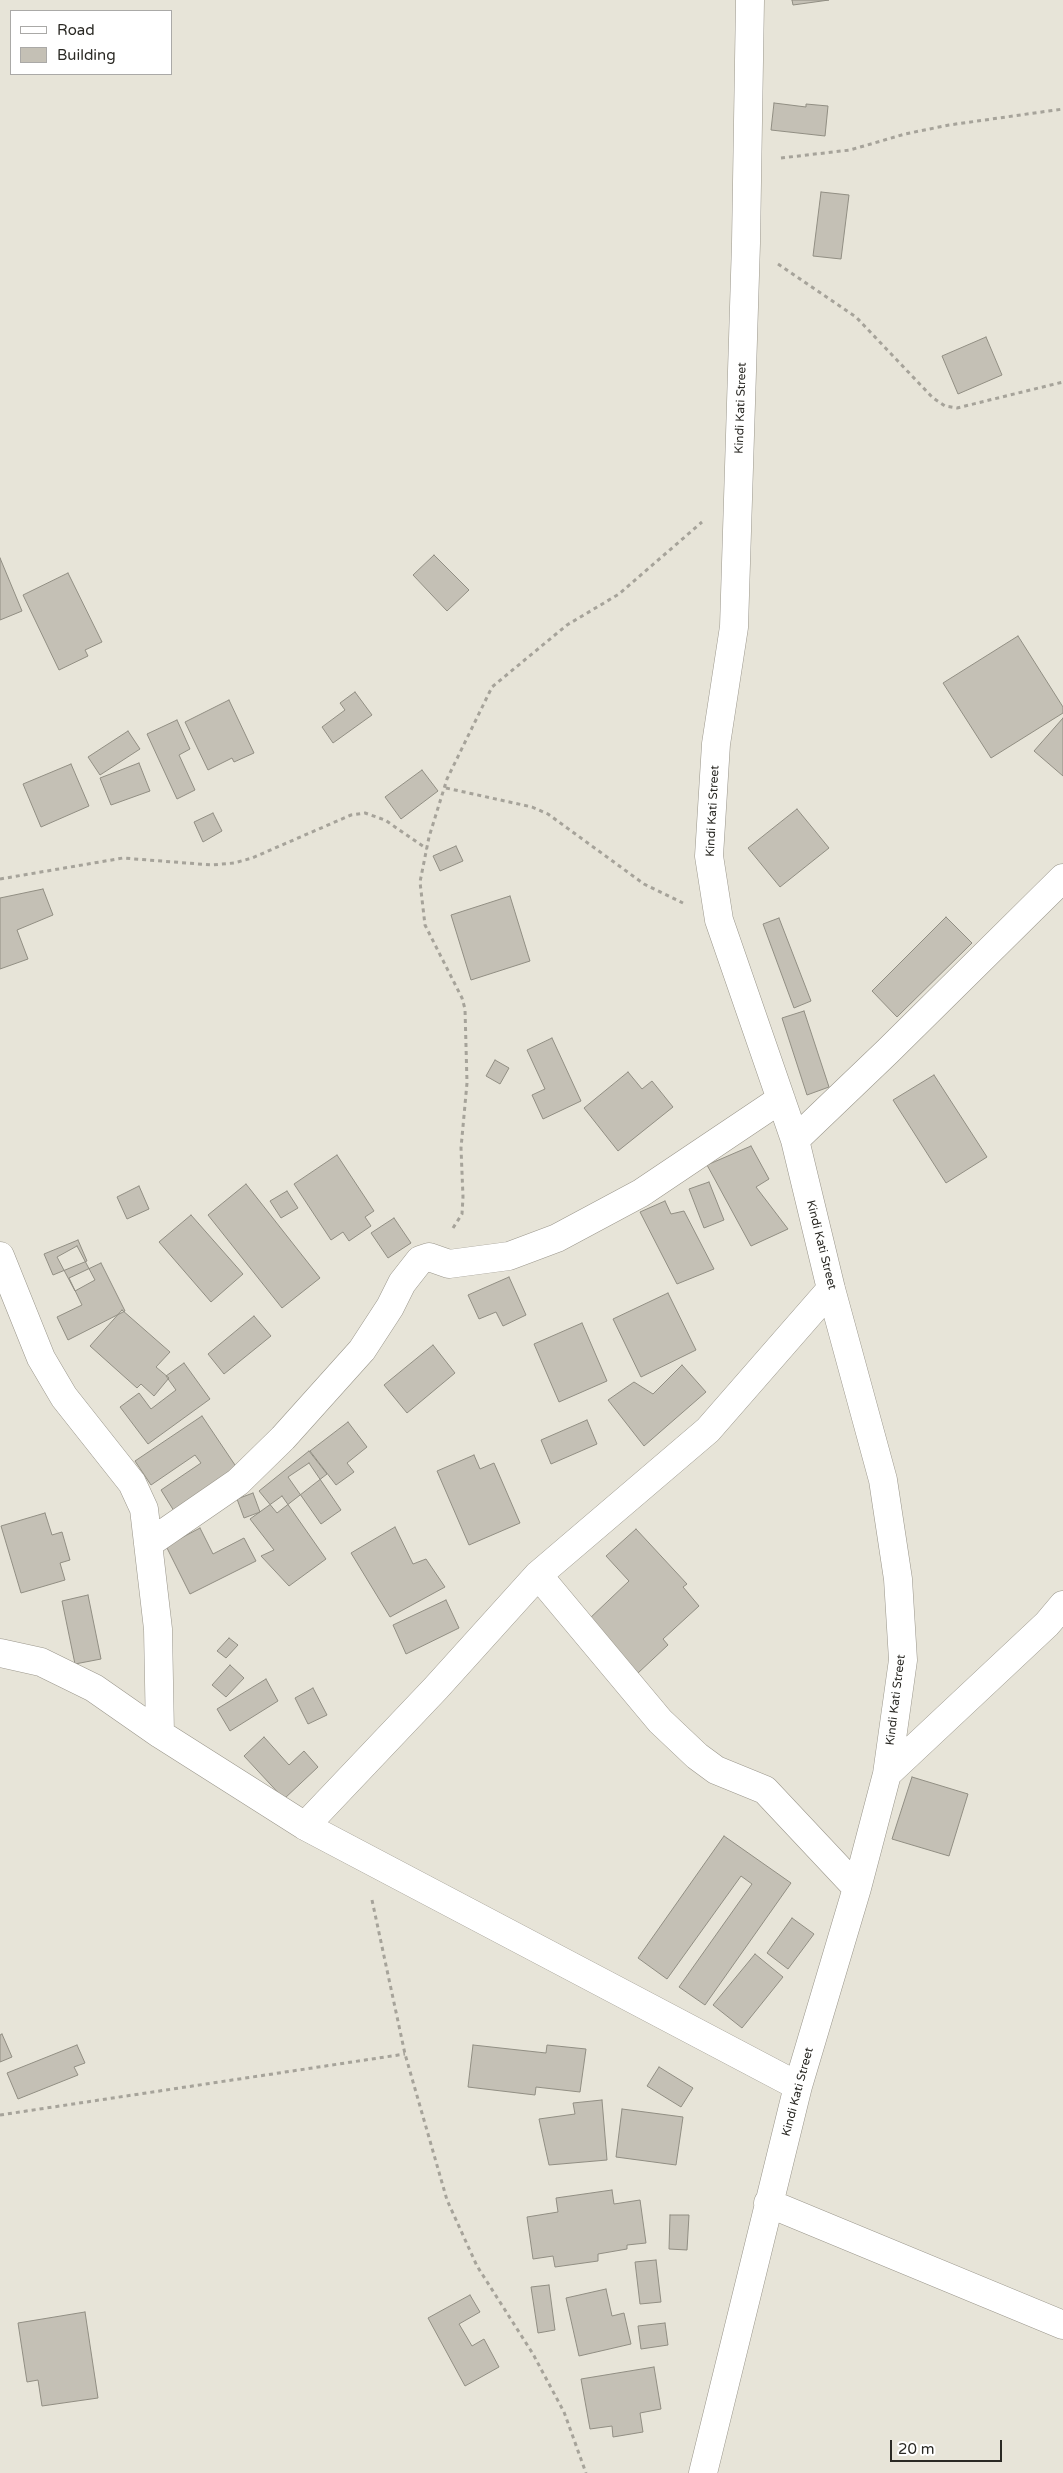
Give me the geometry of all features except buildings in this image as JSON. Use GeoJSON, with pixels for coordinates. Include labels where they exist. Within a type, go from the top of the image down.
{"type":"FeatureCollection","features":[{"type":"Feature","properties":{"kind":"street","name":"Kindi Kati Street"},"geometry":{"type":"LineString","coordinates":[[703,2473],[798,2086],[857,1888],[886,1774],[903,1660],[898,1579],[883,1480],[832,1289],[795,1140],[719,920],[710,856],[716,744],[734,627],[746,243],[750,0]]}},
{"type":"Feature","properties":{"kind":"street"},"geometry":{"type":"LineString","coordinates":[[795,1140],[1063,878]]}},
{"type":"Feature","properties":{"kind":"street"},"geometry":{"type":"LineString","coordinates":[[148,1544],[238,1482],[283,1438],[362,1350],[402,1283],[413,1267],[425,1257],[450,1264],[475,1262],[509,1256],[557,1238],[641,1194],[780,1099]]}},
{"type":"Feature","properties":{"kind":"street"},"geometry":{"type":"LineString","coordinates":[[0,1256],[41,1358],[64,1397],[132,1483],[144,1509],[158,1629],[160,1734]]}},
{"type":"Feature","properties":{"kind":"street"},"geometry":{"type":"LineString","coordinates":[[305,1826],[436,1688],[538,1575],[708,1430],[832,1289]]}},
{"type":"Feature","properties":{"kind":"street"},"geometry":{"type":"LineString","coordinates":[[538,1575],[660,1721],[697,1756],[716,1770],[765,1790],[857,1888]]}},
{"type":"Feature","properties":{"kind":"street"},"geometry":{"type":"LineString","coordinates":[[886,1774],[1047,1624],[1063,1605]]}},
{"type":"Feature","properties":{"kind":"street"},"geometry":{"type":"LineString","coordinates":[[0,1653],[41,1662],[85,1684],[305,1826],[798,2086]]}},
{"type":"Feature","properties":{"kind":"street"},"geometry":{"type":"LineString","coordinates":[[768,2203],[1063,2325]]}},
{"type":"Feature","properties":{"kind":"path"},"geometry":{"type":"LineString","coordinates":[[748,162],[850,150],[905,134],[940,127],[1063,110]]}},
{"type":"Feature","properties":{"kind":"path"},"geometry":{"type":"LineString","coordinates":[[746,243],[856,317],[933,398],[945,406],[957,408],[1063,382]]}},
{"type":"Feature","properties":{"kind":"path"},"geometry":{"type":"LineString","coordinates":[[425,1257],[458,1222],[462,1214],[461,1148],[467,1084],[465,1010],[462,998],[426,924],[420,882],[429,837],[446,788],[447,779],[492,687],[567,625],[619,594],[691,530],[739,496]]}},
{"type":"Feature","properties":{"kind":"path"},"geometry":{"type":"LineString","coordinates":[[446,788],[532,807],[548,814],[644,884],[719,920]]}},
{"type":"Feature","properties":{"kind":"path"},"geometry":{"type":"LineString","coordinates":[[0,879],[123,858],[212,865],[234,863],[252,858],[351,815],[365,813],[385,820],[427,849]]}},
{"type":"Feature","properties":{"kind":"path"},"geometry":{"type":"LineString","coordinates":[[363,1858],[405,2054],[447,2200],[476,2266],[534,2354],[564,2412],[586,2473]]}},
{"type":"Feature","properties":{"kind":"path"},"geometry":{"type":"LineString","coordinates":[[0,2115],[405,2054]]}}]}
